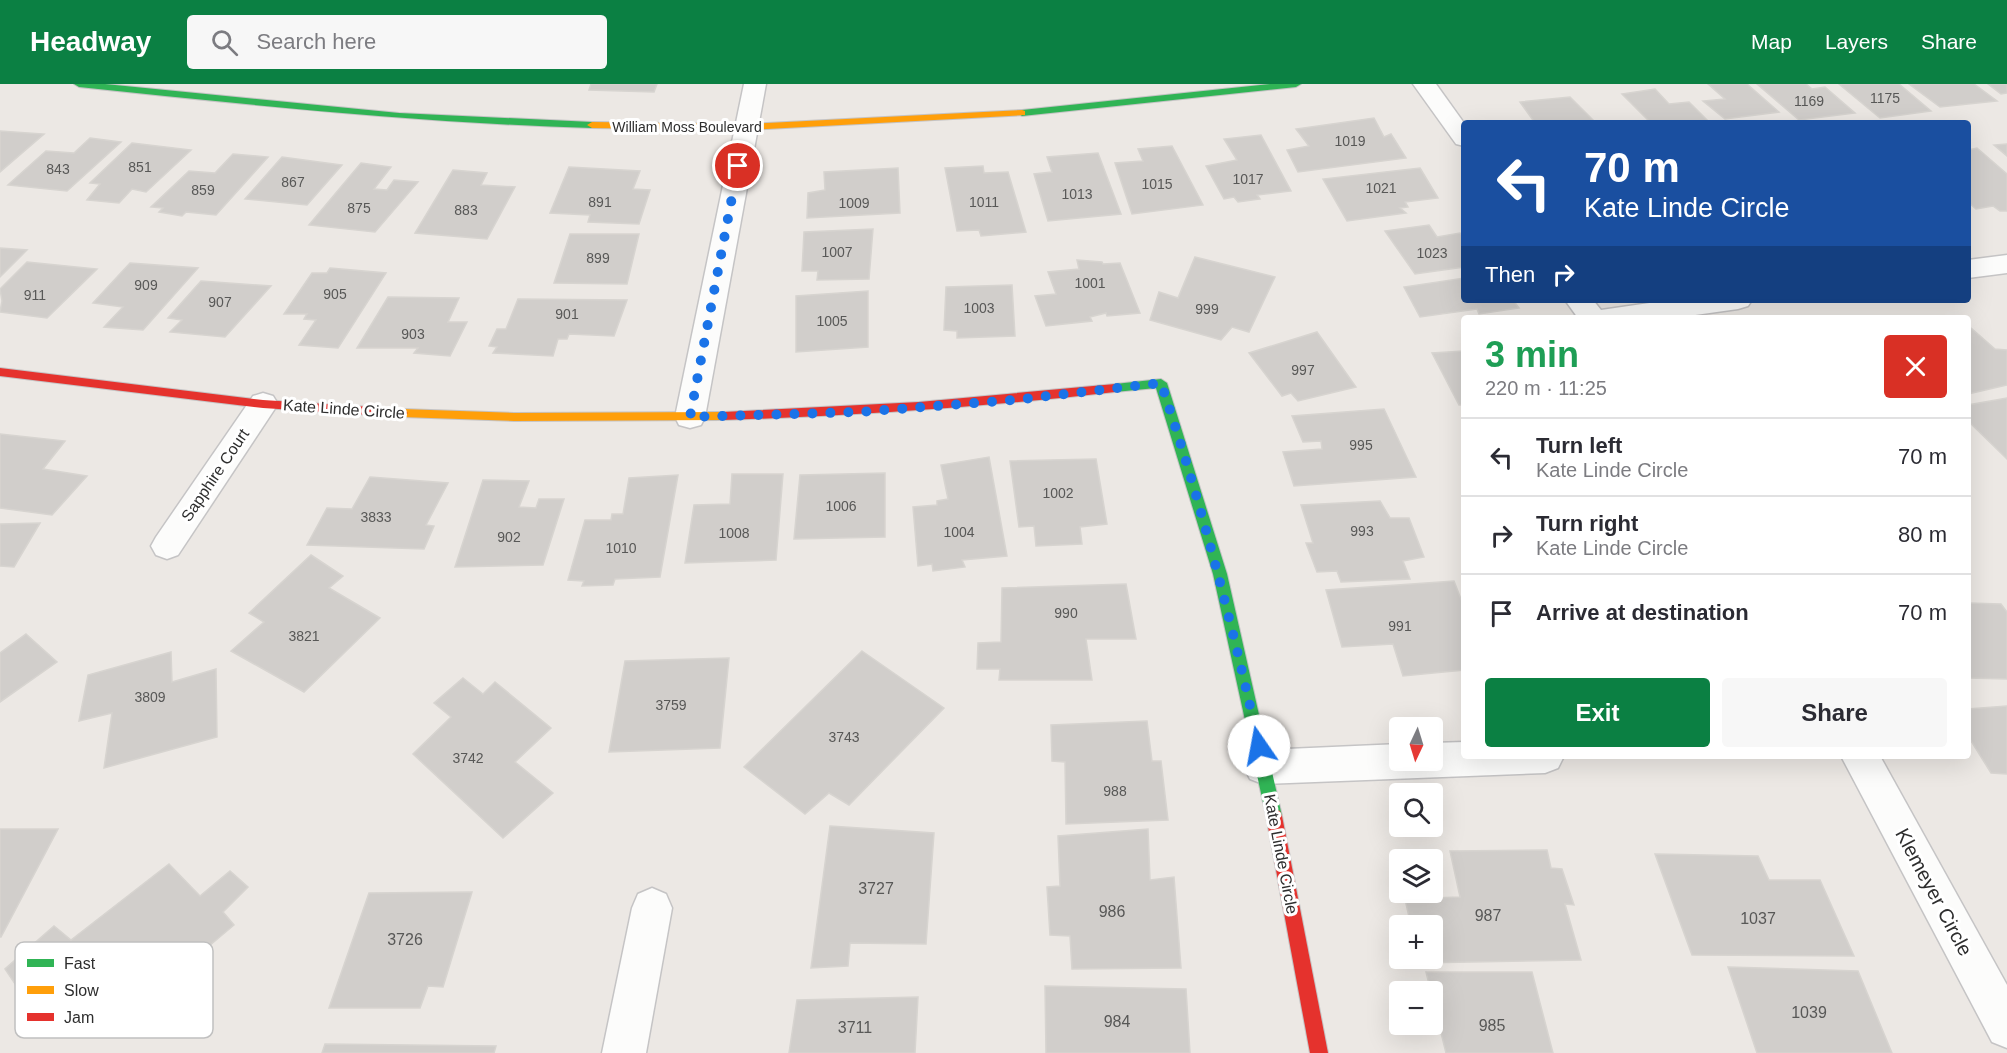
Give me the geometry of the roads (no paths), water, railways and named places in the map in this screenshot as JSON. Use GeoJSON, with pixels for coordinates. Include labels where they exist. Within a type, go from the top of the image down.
{"type":"FeatureCollection","features":[{"type":"Feature","properties":{"kind":"street","name":"William Moss Boulevard"},"geometry":{"type":"LineString","coordinates":[[79,84],[380,115],[614,127],[746,128],[986,117],[1296,84]]}},
{"type":"Feature","properties":{"kind":"street"},"geometry":{"type":"LineString","coordinates":[[690,417],[754,84]]}},
{"type":"Feature","properties":{"kind":"street"},"geometry":{"type":"LineString","coordinates":[[1424,84],[1461,135]]}},
{"type":"Feature","properties":{"kind":"street"},"geometry":{"type":"LineString","coordinates":[[1628,315],[1716,303]]}},
{"type":"Feature","properties":{"kind":"street","name":"Kate Linde Circle"},"geometry":{"type":"LineString","coordinates":[[0,372],[263,404],[387,413],[690,417],[859,412],[1014,400],[1161,383],[1196,490],[1233,627],[1319,1053]]}},
{"type":"Feature","properties":{"kind":"street","name":"Sapphire Court"},"geometry":{"type":"LineString","coordinates":[[166,546],[263,404]]}},
{"type":"Feature","properties":{"kind":"street"},"geometry":{"type":"LineString","coordinates":[[1443,760],[1461,759]]}},
{"type":"Feature","properties":{"kind":"street","name":"Klemeyer Circle"},"geometry":{"type":"LineString","coordinates":[[1862,759],[2007,1027]]}},
{"type":"Feature","properties":{"kind":"street"},"geometry":{"type":"LineString","coordinates":[[1263,767],[1389,762]]}},
{"type":"Feature","properties":{"kind":"street"},"geometry":{"type":"LineString","coordinates":[[624,1053],[652,908]]}}]}
